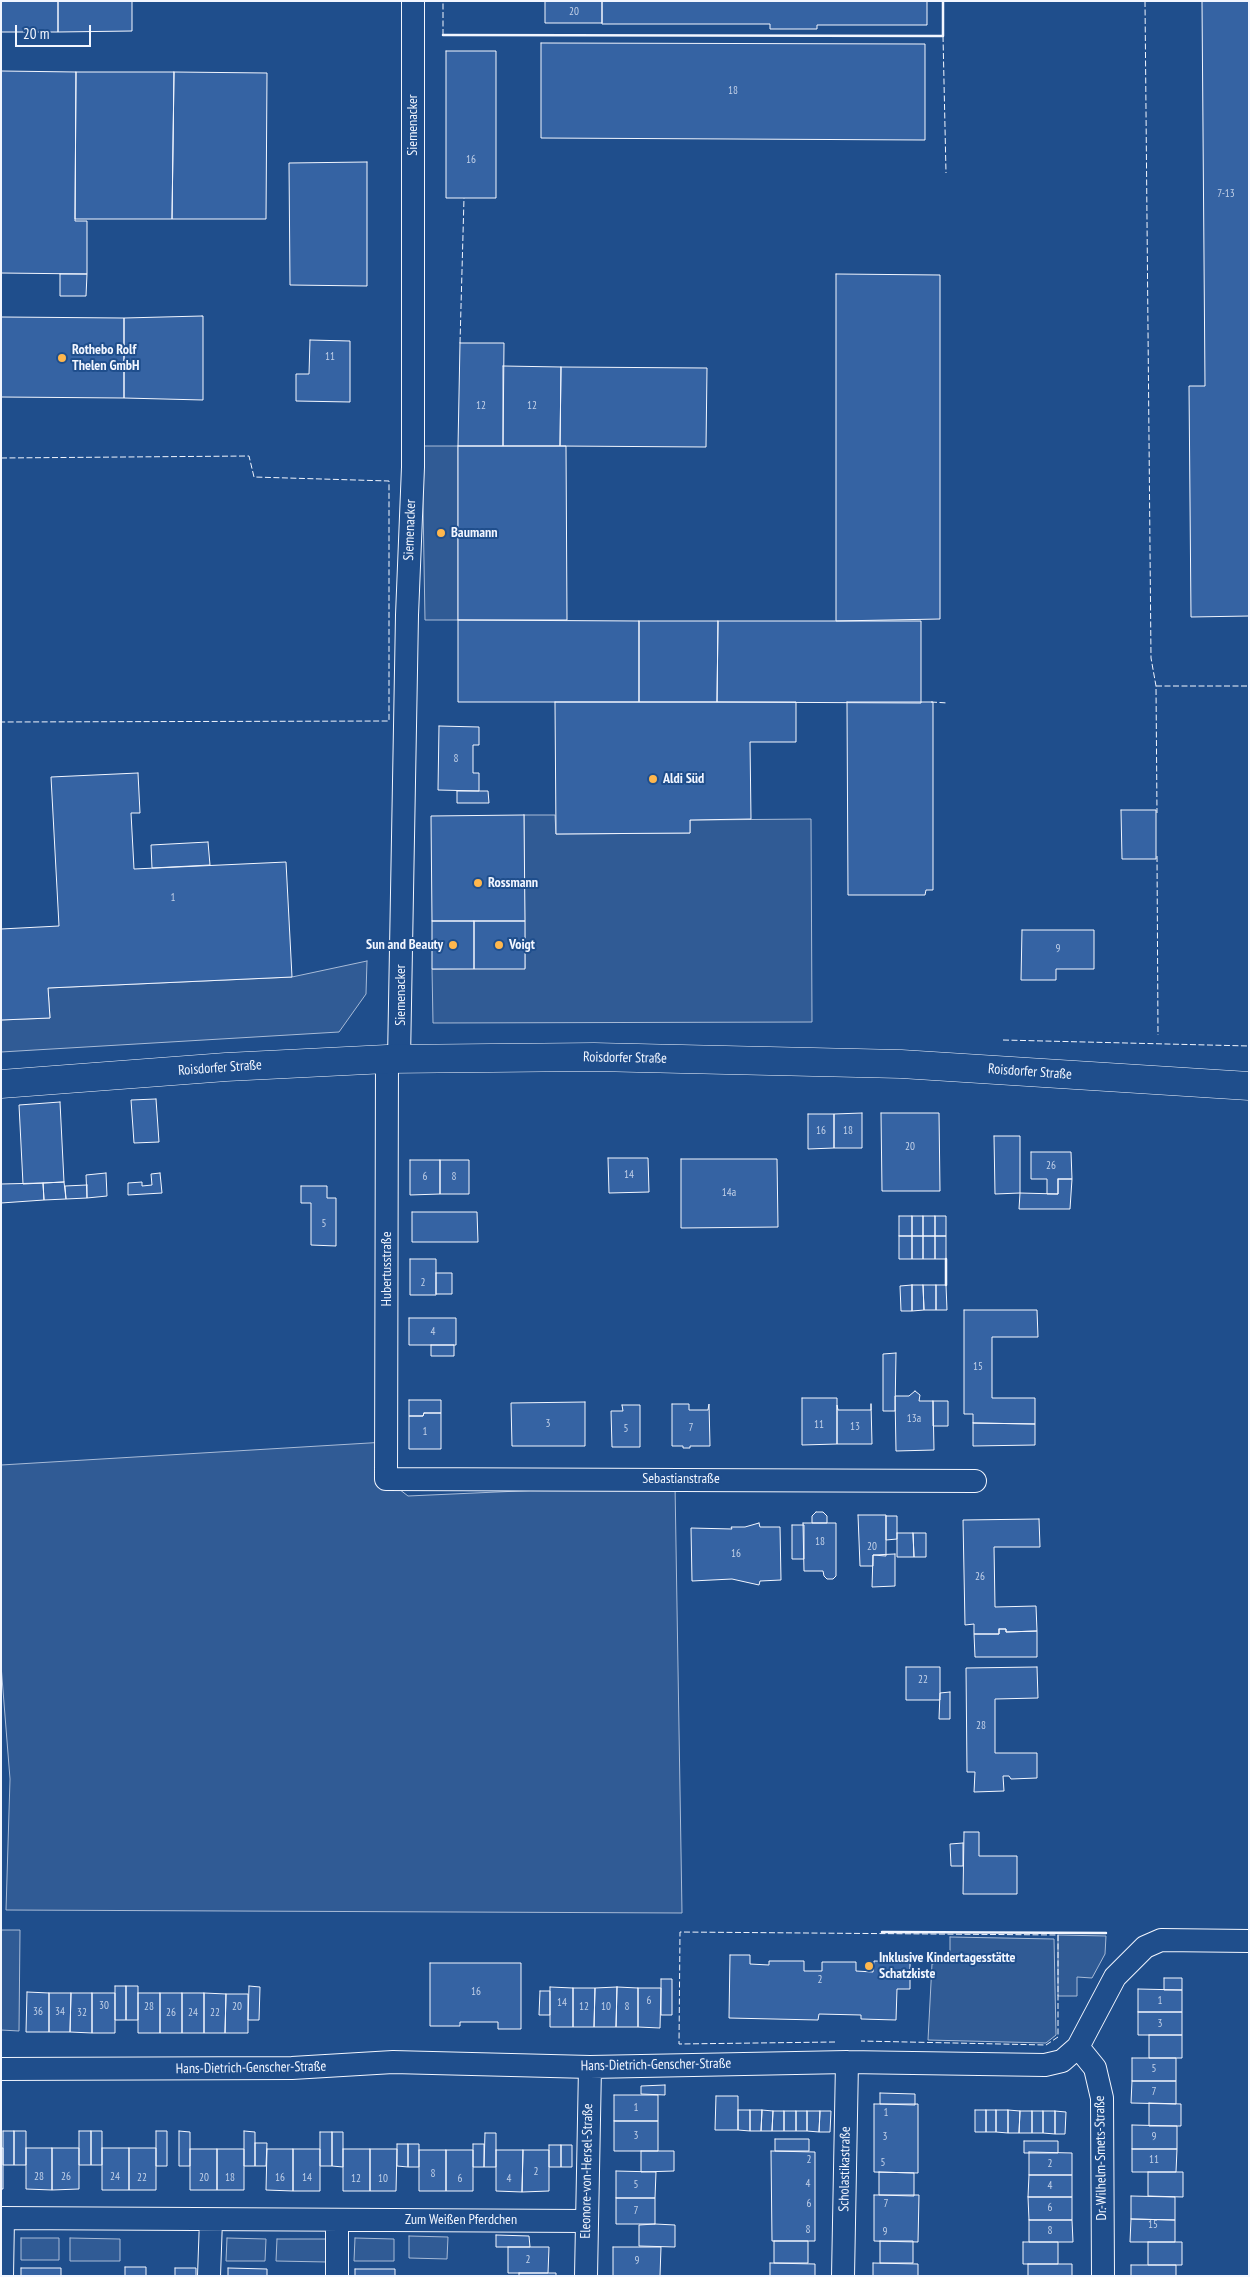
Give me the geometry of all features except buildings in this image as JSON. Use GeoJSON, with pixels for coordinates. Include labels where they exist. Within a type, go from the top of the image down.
{"type":"FeatureCollection","features":[{"type":"Feature","properties":{"kind":"main road","name":"Roisdorfer Straße"},"geometry":{"type":"LineString","coordinates":[[1,1084],[226,1067],[393,1059],[594,1057],[901,1064],[1249,1086]]}},
{"type":"Feature","properties":{"kind":"street","name":"Siemenacker"},"geometry":{"type":"LineString","coordinates":[[393,1059],[413,467],[413,1]]}},
{"type":"Feature","properties":{"kind":"street","name":"Hubertusstraße"},"geometry":{"type":"LineString","coordinates":[[386,1479],[393,1059]]}},
{"type":"Feature","properties":{"kind":"street","name":"Sebastianstraße"},"geometry":{"type":"LineString","coordinates":[[386,1479],[976,1480]]}},
{"type":"Feature","properties":{"kind":"street","name":"Hans-Dietrich-Genscher-Straße"},"geometry":{"type":"LineString","coordinates":[[1,2069],[292,2068],[393,2062],[590,2067],[847,2062],[1045,2065],[1062,2061],[1078,2047],[1115,1976],[1145,1947],[1161,1940],[1249,1941]]}},
{"type":"Feature","properties":{"kind":"street","name":"Dr.-Wilhelm-Smets-Straße"},"geometry":{"type":"LineString","coordinates":[[1078,2047],[1095,2068],[1102,2098],[1103,2276]]}},
{"type":"Feature","properties":{"kind":"street","name":"Scholastikastraße"},"geometry":{"type":"LineString","coordinates":[[843,2276],[847,2062]]}},
{"type":"Feature","properties":{"kind":"street","name":"Eleonore-von-Hersel-Straße"},"geometry":{"type":"LineString","coordinates":[[586,2276],[590,2067]]}},
{"type":"Feature","properties":{"kind":"street","name":"Zum Weißen Pferdchen"},"geometry":{"type":"LineString","coordinates":[[2,2276],[2,2218],[586,2221]]}},
{"type":"Feature","properties":{"kind":"street"},"geometry":{"type":"LineString","coordinates":[[209,2276],[211,2220]]}},
{"type":"Feature","properties":{"kind":"street"},"geometry":{"type":"LineString","coordinates":[[337,2276],[338,2220]]}},
{"type":"Feature","properties":{"kind":"shaded area","name":"Baumann"},"geometry":{"type":"Polygon","coordinates":[[[422,446],[458,446],[458,620],[425,620],[422,446]]]}},
{"type":"Feature","properties":{"kind":"shaded area"},"geometry":{"type":"Polygon","coordinates":[[[524,815],[555,815],[556,834],[690,833],[690,820],[811,819],[812,1022],[433,1023],[432,969],[525,968],[524,815]]]}},
{"type":"Feature","properties":{"kind":"shaded area"},"geometry":{"type":"Polygon","coordinates":[[[367,961],[366,994],[339,1032],[1,1052],[1,1020],[50,1018],[48,988],[292,977],[367,961]]]}},
{"type":"Feature","properties":{"kind":"shaded area"},"geometry":{"type":"Polygon","coordinates":[[[386,1442],[386,1479],[408,1496],[675,1484],[682,1913],[6,1910],[10,1779],[1,1665],[1,1465],[386,1442]]]}},
{"type":"Feature","properties":{"kind":"shaded area"},"geometry":{"type":"Polygon","coordinates":[[[1,1930],[20,1930],[19,2031],[1,2030],[1,1930]]]}},
{"type":"Feature","properties":{"kind":"shaded area"},"geometry":{"type":"Polygon","coordinates":[[[1058,1935],[1106,1936],[1105,1954],[1092,1978],[1077,1977],[1077,1996],[1058,1996],[1058,1935]]]}},
{"type":"Feature","properties":{"kind":"shaded area"},"geometry":{"type":"Polygon","coordinates":[[[950,1937],[1054,1939],[1056,2035],[1046,2043],[928,2040],[932,1964],[950,1960],[950,1937]]]}},
{"type":"Feature","properties":{"kind":"shaded area"},"geometry":{"type":"Polygon","coordinates":[[[409,2236],[448,2237],[447,2259],[409,2258],[409,2236]]]}},
{"type":"Feature","properties":{"kind":"shaded area"},"geometry":{"type":"Polygon","coordinates":[[[21,2238],[59,2238],[59,2260],[21,2260],[21,2238]]]}},
{"type":"Feature","properties":{"kind":"shaded area"},"geometry":{"type":"Polygon","coordinates":[[[70,2238],[120,2239],[120,2261],[70,2261],[70,2238]]]}},
{"type":"Feature","properties":{"kind":"shaded area"},"geometry":{"type":"Polygon","coordinates":[[[227,2238],[266,2239],[265,2261],[226,2261],[227,2238]]]}},
{"type":"Feature","properties":{"kind":"shaded area"},"geometry":{"type":"Polygon","coordinates":[[[355,2238],[394,2239],[394,2261],[354,2261],[355,2238]]]}},
{"type":"Feature","properties":{"kind":"shaded area"},"geometry":{"type":"Polygon","coordinates":[[[277,2239],[327,2239],[327,2262],[276,2261],[277,2239]]]}},
{"type":"Feature","properties":{"kind":"fence"},"geometry":{"type":"LineString","coordinates":[[443,1],[443,35]]}},
{"type":"Feature","properties":{"kind":"fence"},"geometry":{"type":"LineString","coordinates":[[1145,1],[1151,658],[1156,686],[1157,813]]}},
{"type":"Feature","properties":{"kind":"fence"},"geometry":{"type":"LineString","coordinates":[[943,36],[946,173]]}},
{"type":"Feature","properties":{"kind":"fence"},"geometry":{"type":"LineString","coordinates":[[460,343],[464,198]]}},
{"type":"Feature","properties":{"kind":"fence"},"geometry":{"type":"LineString","coordinates":[[1,458],[249,456],[254,477],[389,481],[389,721],[1,722]]}},
{"type":"Feature","properties":{"kind":"fence"},"geometry":{"type":"LineString","coordinates":[[1156,686],[1249,686]]}},
{"type":"Feature","properties":{"kind":"fence"},"geometry":{"type":"LineString","coordinates":[[931,702],[948,703]]}},
{"type":"Feature","properties":{"kind":"fence"},"geometry":{"type":"LineString","coordinates":[[1157,856],[1158,1035]]}},
{"type":"Feature","properties":{"kind":"fence"},"geometry":{"type":"LineString","coordinates":[[1003,1040],[1249,1046]]}},
{"type":"Feature","properties":{"kind":"fence"},"geometry":{"type":"LineString","coordinates":[[835,2042],[679,2044],[680,1932],[1058,1935],[1058,2037],[1046,2045],[861,2041]]}},
{"type":"Feature","properties":{"kind":"wall"},"geometry":{"type":"LineString","coordinates":[[443,35],[943,36],[943,1]]}},
{"type":"Feature","properties":{"kind":"wall"},"geometry":{"type":"LineString","coordinates":[[946,1259],[946,1285]]}},
{"type":"Feature","properties":{"kind":"wall"},"geometry":{"type":"LineString","coordinates":[[882,1932],[1106,1933]]}},
{"type":"Feature","properties":{"kind":"place","name":"Rothebo Rolf Thelen GmbH"},"geometry":{"type":"Point","coordinates":[62,358]}},
{"type":"Feature","properties":{"kind":"place","name":"Baumann"},"geometry":{"type":"Point","coordinates":[441,533]}},
{"type":"Feature","properties":{"kind":"place","name":"Aldi Süd"},"geometry":{"type":"Point","coordinates":[653,779]}},
{"type":"Feature","properties":{"kind":"place","name":"Rossmann"},"geometry":{"type":"Point","coordinates":[478,883]}},
{"type":"Feature","properties":{"kind":"place","name":"Sun and Beauty"},"geometry":{"type":"Point","coordinates":[453,945]}},
{"type":"Feature","properties":{"kind":"place","name":"Voigt"},"geometry":{"type":"Point","coordinates":[499,945]}},
{"type":"Feature","properties":{"kind":"place","name":"Inklusive Kindertagesstätte Schatzkiste"},"geometry":{"type":"Point","coordinates":[869,1966]}}]}
